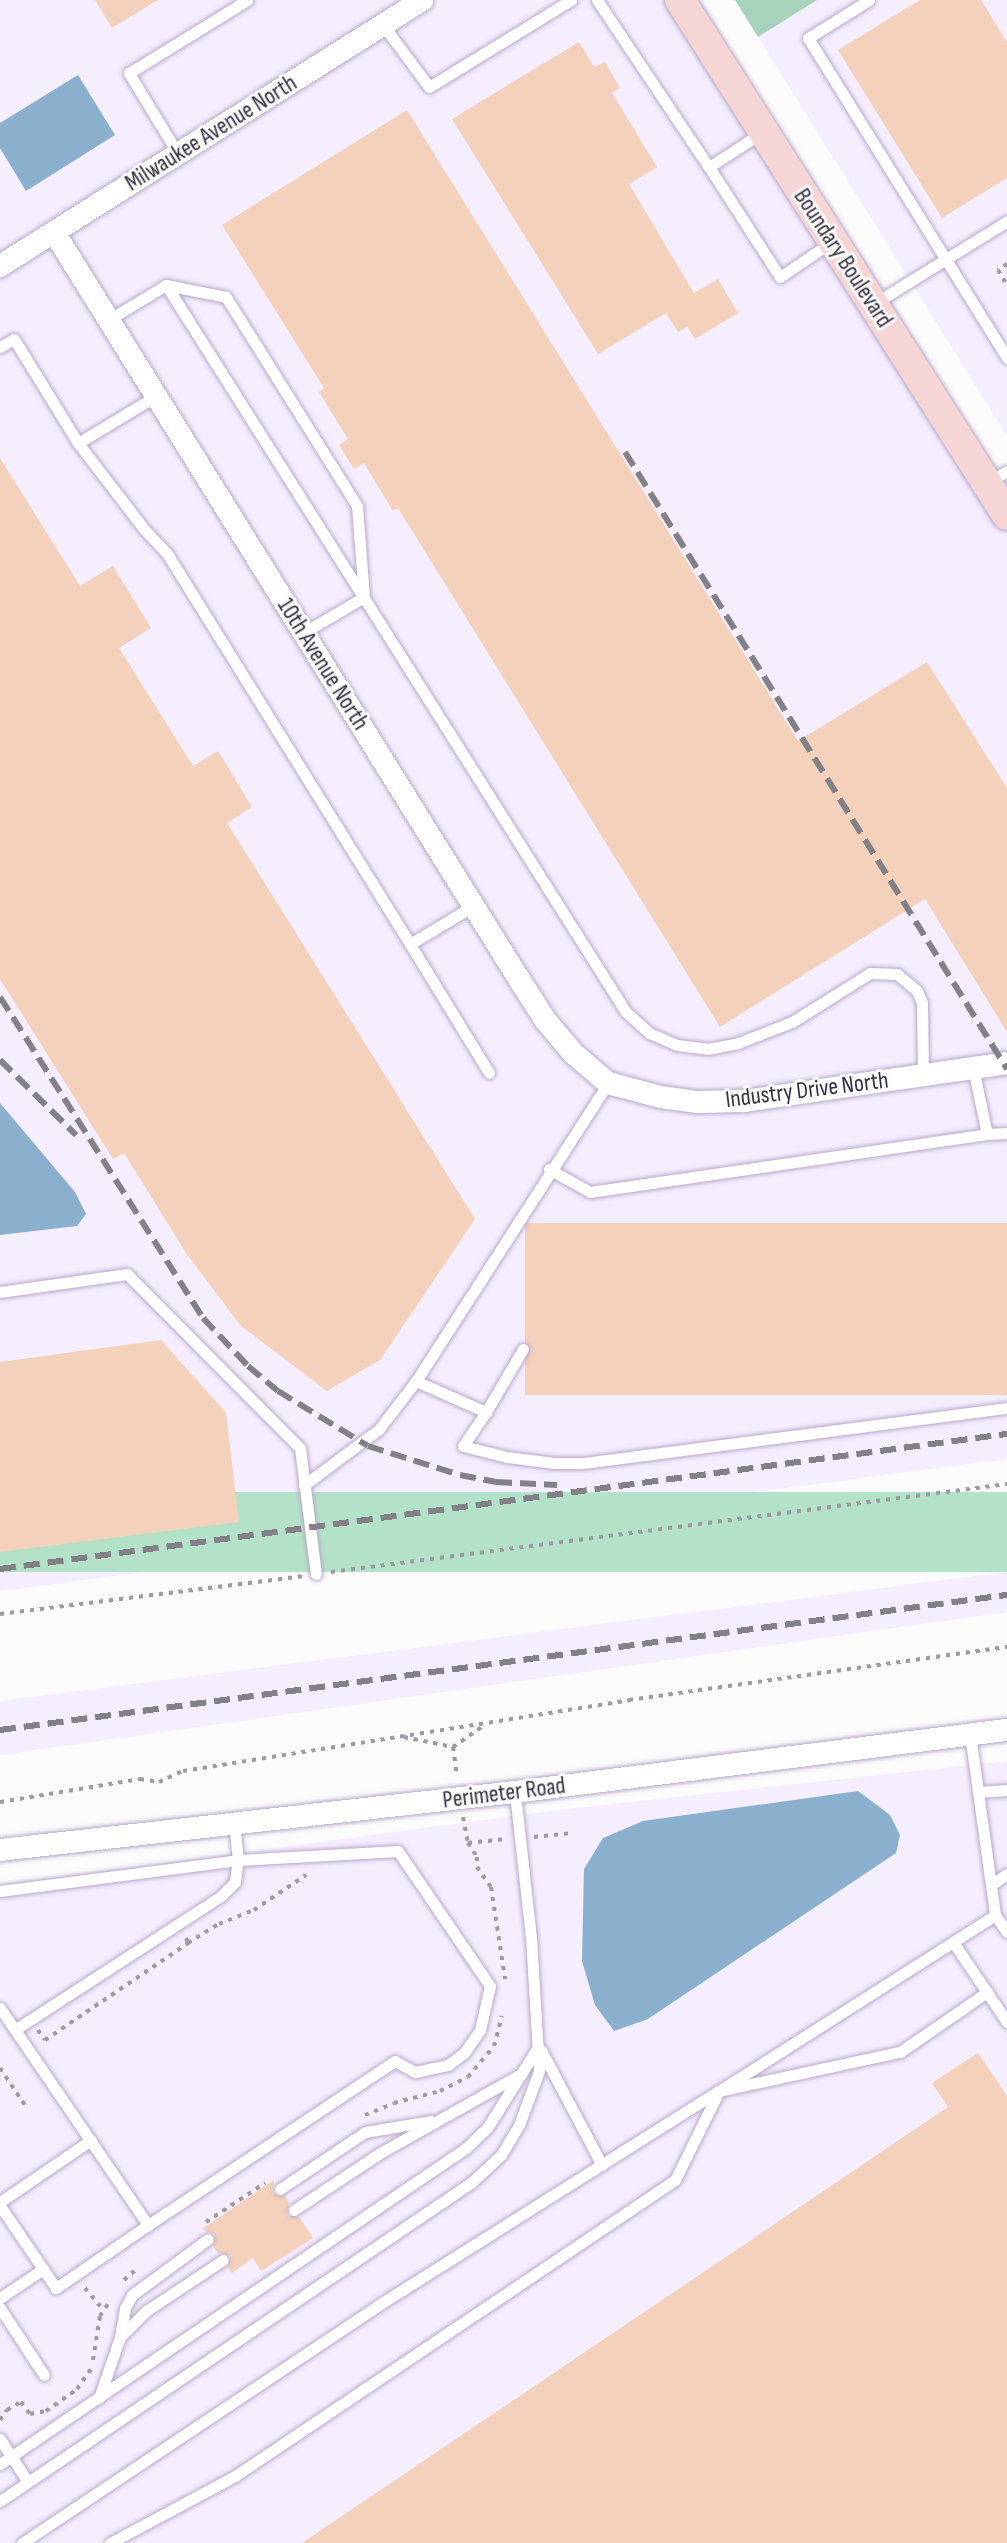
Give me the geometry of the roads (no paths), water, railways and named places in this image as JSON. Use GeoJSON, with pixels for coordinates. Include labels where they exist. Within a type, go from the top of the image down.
{"type":"FeatureCollection","features":[{"type":"Feature","properties":{"kind":"street","name":"Boundary Boulevard"},"geometry":{"type":"LineString","coordinates":[[680,0],[762,133],[874,304],[997,477],[1007,515]]}},
{"type":"Feature","properties":{"kind":"street","name":"Milwaukee Avenue North"},"geometry":{"type":"LineString","coordinates":[[0,266],[419,1]]}},
{"type":"Feature","properties":{"kind":"street","name":"10th Avenue North"},"geometry":{"type":"LineString","coordinates":[[54,232],[473,906],[558,1037],[608,1083]]}},
{"type":"Feature","properties":{"kind":"street","name":"Industry Drive North"},"geometry":{"type":"LineString","coordinates":[[608,1083],[661,1097],[719,1102],[1007,1063]]}},
{"type":"Feature","properties":{"kind":"street","name":"Perimeter Road"},"geometry":{"type":"LineString","coordinates":[[0,1850],[515,1792],[1007,1730]]}},
{"type":"Feature","properties":{"kind":"lane"},"geometry":{"type":"LineString","coordinates":[[178,154],[129,73],[247,0]]}},
{"type":"Feature","properties":{"kind":"lane"},"geometry":{"type":"LineString","coordinates":[[383,25],[429,87],[571,0]]}},
{"type":"Feature","properties":{"kind":"lane"},"geometry":{"type":"LineString","coordinates":[[597,0],[780,277],[833,241]]}},
{"type":"Feature","properties":{"kind":"lane"},"geometry":{"type":"LineString","coordinates":[[869,0],[808,38],[1007,358]]}},
{"type":"Feature","properties":{"kind":"lane"},"geometry":{"type":"LineString","coordinates":[[709,167],[762,133]]}},
{"type":"Feature","properties":{"kind":"lane"},"geometry":{"type":"LineString","coordinates":[[874,304],[1007,221]]}},
{"type":"Feature","properties":{"kind":"lane"},"geometry":{"type":"LineString","coordinates":[[108,320],[166,285],[226,297],[357,506],[364,597]]}},
{"type":"Feature","properties":{"kind":"lane"},"geometry":{"type":"LineString","coordinates":[[166,285],[626,1012],[649,1033],[677,1045],[708,1049],[738,1043],[792,1022],[858,979],[884,971],[908,981],[922,1003],[923,1075]]}},
{"type":"Feature","properties":{"kind":"lane"},"geometry":{"type":"LineString","coordinates":[[0,347],[14,339],[78,443],[144,529],[168,555],[489,1073]]}},
{"type":"Feature","properties":{"kind":"lane"},"geometry":{"type":"LineString","coordinates":[[78,443],[156,396]]}},
{"type":"Feature","properties":{"kind":"lane"},"geometry":{"type":"LineString","coordinates":[[303,633],[364,597]]}},
{"type":"Feature","properties":{"kind":"lane"},"geometry":{"type":"LineString","coordinates":[[410,944],[473,906]]}},
{"type":"Feature","properties":{"kind":"lane"},"geometry":{"type":"LineString","coordinates":[[973,1068],[987,1134]]}},
{"type":"Feature","properties":{"kind":"lane"},"geometry":{"type":"LineString","coordinates":[[304,1485],[379,1429],[416,1381],[549,1169],[608,1083]]}},
{"type":"Feature","properties":{"kind":"lane"},"geometry":{"type":"LineString","coordinates":[[549,1169],[590,1192],[1007,1133]]}},
{"type":"Feature","properties":{"kind":"lane"},"geometry":{"type":"LineString","coordinates":[[0,1292],[127,1274],[300,1448],[316,1574]]}},
{"type":"Feature","properties":{"kind":"lane"},"geometry":{"type":"LineString","coordinates":[[523,1349],[463,1446],[507,1457],[583,1463],[1007,1408]]}},
{"type":"Feature","properties":{"kind":"lane"},"geometry":{"type":"LineString","coordinates":[[416,1381],[486,1412]]}},
{"type":"Feature","properties":{"kind":"lane"},"geometry":{"type":"LineString","coordinates":[[970,1734],[995,1915],[1007,1932]]}},
{"type":"Feature","properties":{"kind":"lane"},"geometry":{"type":"LineString","coordinates":[[978,1792],[1007,1790]]}},
{"type":"Feature","properties":{"kind":"lane"},"geometry":{"type":"LineString","coordinates":[[0,2501],[472,2182],[501,2155],[519,2125],[538,2080],[538,2046],[515,1792]]}},
{"type":"Feature","properties":{"kind":"lane"},"geometry":{"type":"LineString","coordinates":[[15,2030],[221,1896],[235,1882],[238,1860],[234,1824]]}},
{"type":"Feature","properties":{"kind":"lane"},"geometry":{"type":"LineString","coordinates":[[0,1891],[238,1860],[398,1851],[490,1986],[480,2030],[464,2053],[448,2065],[415,2072],[395,2061],[56,2288],[0,2204],[91,2140]]}},
{"type":"Feature","properties":{"kind":"lane"},"geometry":{"type":"LineString","coordinates":[[991,1885],[1007,1874]]}},
{"type":"Feature","properties":{"kind":"lane"},"geometry":{"type":"LineString","coordinates":[[22,2543],[377,2306],[995,1915]]}},
{"type":"Feature","properties":{"kind":"lane"},"geometry":{"type":"LineString","coordinates":[[953,1942],[1007,2022]]}},
{"type":"Feature","properties":{"kind":"lane"},"geometry":{"type":"LineString","coordinates":[[719,2091],[900,2052],[987,1992]]}},
{"type":"Feature","properties":{"kind":"lane"},"geometry":{"type":"LineString","coordinates":[[0,2008],[148,2225]]}},
{"type":"Feature","properties":{"kind":"lane"},"geometry":{"type":"LineString","coordinates":[[0,2464],[466,2148],[487,2128],[538,2046]]}},
{"type":"Feature","properties":{"kind":"lane"},"geometry":{"type":"LineString","coordinates":[[538,2046],[602,2165]]}},
{"type":"Feature","properties":{"kind":"lane"},"geometry":{"type":"LineString","coordinates":[[294,2210],[380,2153],[522,2074]]}},
{"type":"Feature","properties":{"kind":"lane"},"geometry":{"type":"LineString","coordinates":[[110,2543],[235,2476],[675,2180],[719,2091]]}},
{"type":"Feature","properties":{"kind":"lane"},"geometry":{"type":"LineString","coordinates":[[280,2189],[365,2132],[439,2120]]}},
{"type":"Feature","properties":{"kind":"lane"},"geometry":{"type":"LineString","coordinates":[[99,2398],[120,2337],[125,2308],[132,2295],[208,2239]]}},
{"type":"Feature","properties":{"kind":"lane"},"geometry":{"type":"LineString","coordinates":[[120,2337],[146,2311],[223,2260]]}},
{"type":"Feature","properties":{"kind":"lane"},"geometry":{"type":"LineString","coordinates":[[0,2298],[43,2269]]}},
{"type":"Feature","properties":{"kind":"lane"},"geometry":{"type":"LineString","coordinates":[[0,2308],[44,2375]]}},
{"type":"Feature","properties":{"kind":"lane"},"geometry":{"type":"LineString","coordinates":[[0,2439],[28,2482]]}},
{"type":"Feature","properties":{"kind":"water"},"geometry":{"type":"Polygon","coordinates":[[[78,75],[115,135],[26,191],[0,148],[0,123],[78,75]]]}},
{"type":"Feature","properties":{"kind":"water"},"geometry":{"type":"Polygon","coordinates":[[[0,1103],[75,1192],[86,1214],[77,1226],[0,1235],[0,1103]]]}},
{"type":"Feature","properties":{"kind":"water"},"geometry":{"type":"Polygon","coordinates":[[[858,1791],[890,1815],[900,1835],[896,1853],[648,2019],[614,2031],[595,2005],[582,1961],[584,1869],[603,1838],[643,1821],[858,1791]]]}},
{"type":"Feature","properties":{"kind":"railway"},"geometry":{"type":"LineString","coordinates":[[625,452],[1007,1069]]}},
{"type":"Feature","properties":{"kind":"railway"},"geometry":{"type":"LineString","coordinates":[[0,997],[203,1318],[248,1366],[278,1391],[368,1446],[460,1475],[496,1482],[557,1485]]}},
{"type":"Feature","properties":{"kind":"railway"},"geometry":{"type":"LineString","coordinates":[[0,1060],[76,1135]]}},
{"type":"Feature","properties":{"kind":"railway"},"geometry":{"type":"LineString","coordinates":[[0,1569],[1007,1434]]}},
{"type":"Feature","properties":{"kind":"railway"},"geometry":{"type":"LineString","coordinates":[[0,1730],[1007,1595]]}}]}
